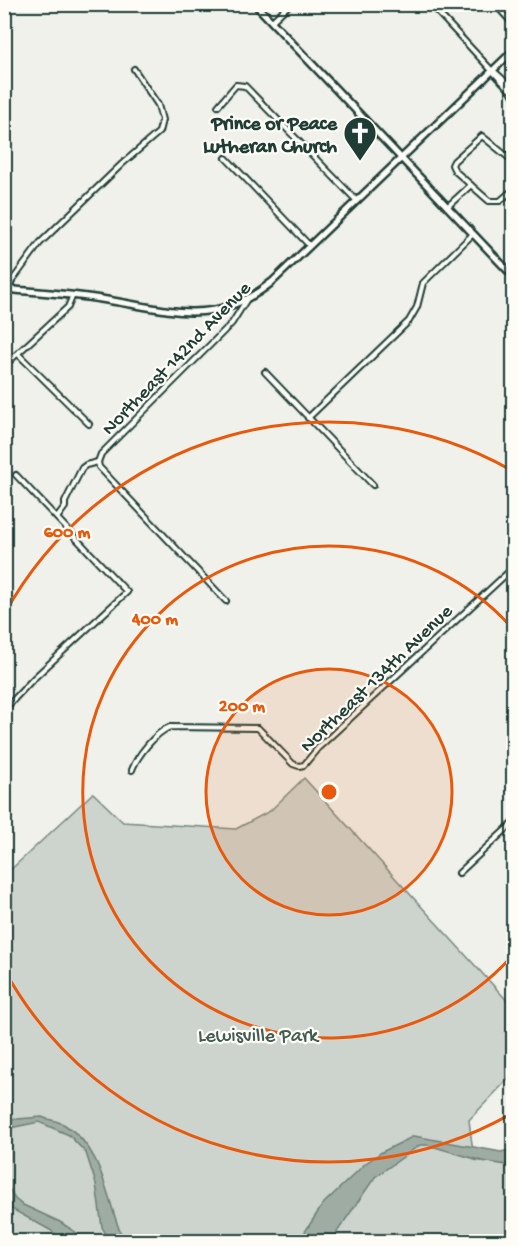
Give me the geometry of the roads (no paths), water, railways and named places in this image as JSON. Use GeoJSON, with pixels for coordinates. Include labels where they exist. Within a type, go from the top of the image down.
{"type":"FeatureCollection","features":[{"type":"Feature","properties":{"kind":"main road"},"geometry":{"type":"LineString","coordinates":[[255,4],[513,276]]}},
{"type":"Feature","properties":{"kind":"main road","name":"Northeast 142nd Avenue"},"geometry":{"type":"LineString","coordinates":[[248,299],[272,282],[513,50]]}},
{"type":"Feature","properties":{"kind":"main road"},"geometry":{"type":"LineString","coordinates":[[7,290],[74,295],[183,312],[209,312],[225,309],[248,299]]}},
{"type":"Feature","properties":{"kind":"street"},"geometry":{"type":"LineString","coordinates":[[271,22],[290,4]]}},
{"type":"Feature","properties":{"kind":"street"},"geometry":{"type":"LineString","coordinates":[[430,4],[510,89],[513,96]]}},
{"type":"Feature","properties":{"kind":"street"},"geometry":{"type":"LineString","coordinates":[[495,4],[513,25]]}},
{"type":"Feature","properties":{"kind":"street"},"geometry":{"type":"LineString","coordinates":[[7,290],[40,243],[122,164],[159,132],[162,120],[158,105],[134,69]]}},
{"type":"Feature","properties":{"kind":"street"},"geometry":{"type":"LineString","coordinates":[[218,106],[236,85],[245,86],[356,200]]}},
{"type":"Feature","properties":{"kind":"street"},"geometry":{"type":"LineString","coordinates":[[513,162],[482,136],[454,161],[452,167],[489,201],[503,200],[513,189]]}},
{"type":"Feature","properties":{"kind":"street"},"geometry":{"type":"LineString","coordinates":[[226,158],[309,245]]}},
{"type":"Feature","properties":{"kind":"street"},"geometry":{"type":"LineString","coordinates":[[447,207],[471,185]]}},
{"type":"Feature","properties":{"kind":"street"},"geometry":{"type":"LineString","coordinates":[[308,417],[409,321],[417,307],[423,283],[473,234]]}},
{"type":"Feature","properties":{"kind":"street"},"geometry":{"type":"LineString","coordinates":[[4,366],[68,307],[74,295]]}},
{"type":"Feature","properties":{"kind":"street","name":"Northeast 142nd Avenue"},"geometry":{"type":"LineString","coordinates":[[57,518],[65,507],[65,502],[82,468],[98,462],[101,454],[232,323],[248,299]]}},
{"type":"Feature","properties":{"kind":"street"},"geometry":{"type":"LineString","coordinates":[[18,354],[89,424]]}},
{"type":"Feature","properties":{"kind":"street"},"geometry":{"type":"LineString","coordinates":[[265,372],[373,485]]}},
{"type":"Feature","properties":{"kind":"street"},"geometry":{"type":"LineString","coordinates":[[98,462],[99,467],[226,601]]}},
{"type":"Feature","properties":{"kind":"street"},"geometry":{"type":"LineString","coordinates":[[4,710],[33,679],[127,592],[16,475]]}},
{"type":"Feature","properties":{"kind":"street","name":"Northeast 134th Avenue"},"geometry":{"type":"LineString","coordinates":[[132,770],[136,758],[170,727],[258,728],[293,764],[304,765],[321,745],[513,567]]}},
{"type":"Feature","properties":{"kind":"street"},"geometry":{"type":"LineString","coordinates":[[459,873],[513,822]]}},
{"type":"Feature","properties":{"kind":"place","name":"Prince or Peace Lutheran Church"},"geometry":{"type":"Point","coordinates":[360,162]}},
{"type":"Feature","properties":{"kind":"park label","name":"Lewisville Park"},"geometry":{"type":"Point","coordinates":[258,1034]}}]}
